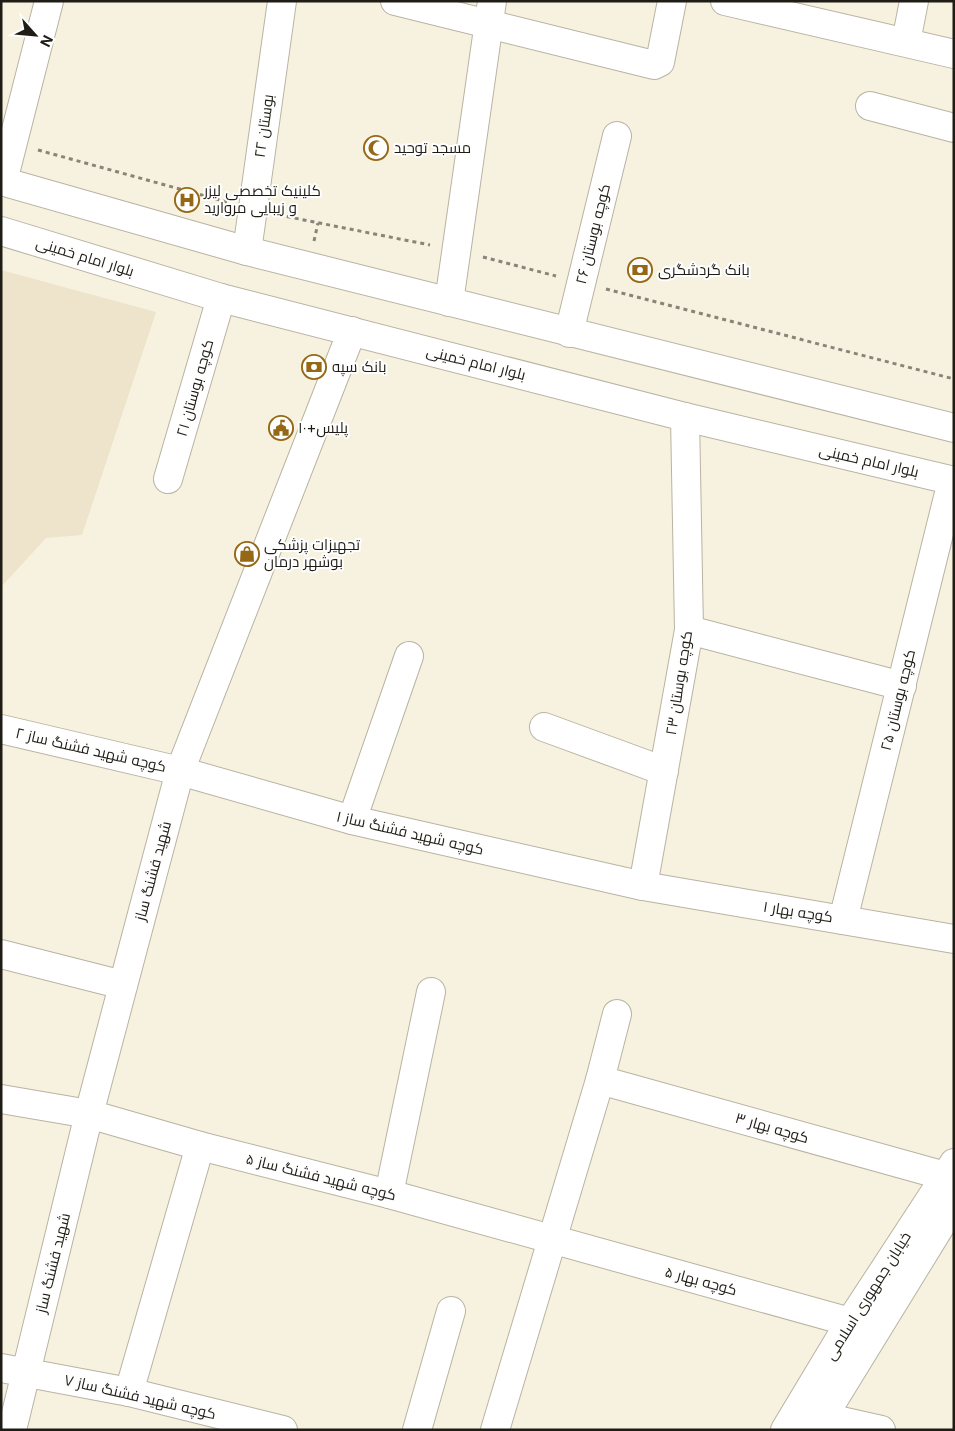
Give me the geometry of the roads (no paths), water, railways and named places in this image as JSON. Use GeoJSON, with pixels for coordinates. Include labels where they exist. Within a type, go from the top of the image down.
{"type":"FeatureCollection","features":[{"type":"Feature","properties":{"kind":"street"},"geometry":{"type":"LineString","coordinates":[[49,1],[2,181],[247,251],[954,428]]}},
{"type":"Feature","properties":{"kind":"street","name":"بوستان ۲۲"},"geometry":{"type":"LineString","coordinates":[[247,251],[282,1]]}},
{"type":"Feature","properties":{"kind":"street"},"geometry":{"type":"LineString","coordinates":[[395,1],[490,13],[654,65],[660,62],[672,1]]}},
{"type":"Feature","properties":{"kind":"street"},"geometry":{"type":"LineString","coordinates":[[725,1],[954,54]]}},
{"type":"Feature","properties":{"kind":"street"},"geometry":{"type":"LineString","coordinates":[[906,42],[914,1]]}},
{"type":"Feature","properties":{"kind":"street"},"geometry":{"type":"LineString","coordinates":[[449,302],[490,13]]}},
{"type":"Feature","properties":{"kind":"street"},"geometry":{"type":"LineString","coordinates":[[870,106],[954,128]]}},
{"type":"Feature","properties":{"kind":"street","name":"کوچه بوستان ۲۶"},"geometry":{"type":"LineString","coordinates":[[569,333],[617,136]]}},
{"type":"Feature","properties":{"kind":"street","name":"بلوار امام خمینی"},"geometry":{"type":"LineString","coordinates":[[1,231],[221,298],[686,417],[953,481]]}},
{"type":"Feature","properties":{"kind":"street","name":"کوچه بوستان ۲۱"},"geometry":{"type":"LineString","coordinates":[[168,479],[221,298]]}},
{"type":"Feature","properties":{"kind":"street","name":"شهید فشنگ ساز"},"geometry":{"type":"LineString","coordinates":[[12,1430],[14,1370],[90,1114],[180,771],[352,331]]}},
{"type":"Feature","properties":{"kind":"street","name":"کوچه بوستان ۲۳"},"geometry":{"type":"LineString","coordinates":[[643,886],[689,630],[686,417]]}},
{"type":"Feature","properties":{"kind":"street","name":"کوچه بوستان ۲۵"},"geometry":{"type":"LineString","coordinates":[[843,920],[953,481]]}},
{"type":"Feature","properties":{"kind":"street"},"geometry":{"type":"LineString","coordinates":[[689,630],[902,686]]}},
{"type":"Feature","properties":{"kind":"street"},"geometry":{"type":"LineString","coordinates":[[352,820],[409,656]]}},
{"type":"Feature","properties":{"kind":"street"},"geometry":{"type":"LineString","coordinates":[[544,728],[664,771]]}},
{"type":"Feature","properties":{"kind":"street","name":"کوچه شهید فشنگ ساز ۲"},"geometry":{"type":"LineString","coordinates":[[1,729],[180,771]]}},
{"type":"Feature","properties":{"kind":"street","name":"کوچه شهید فشنگ ساز ۱"},"geometry":{"type":"LineString","coordinates":[[180,771],[352,820],[643,886]]}},
{"type":"Feature","properties":{"kind":"street","name":"کوچه بهار ۱"},"geometry":{"type":"LineString","coordinates":[[643,886],[954,939]]}},
{"type":"Feature","properties":{"kind":"street"},"geometry":{"type":"LineString","coordinates":[[1,954],[123,985]]}},
{"type":"Feature","properties":{"kind":"street"},"geometry":{"type":"LineString","coordinates":[[389,1194],[431,992]]}},
{"type":"Feature","properties":{"kind":"street"},"geometry":{"type":"LineString","coordinates":[[495,1430],[553,1241],[600,1080],[617,1014]]}},
{"type":"Feature","properties":{"kind":"street","name":"کوچه بهار ۳"},"geometry":{"type":"LineString","coordinates":[[600,1080],[949,1170]]}},
{"type":"Feature","properties":{"kind":"street","name":"کوچه شهید فشنگ ساز ۵"},"geometry":{"type":"LineString","coordinates":[[1,1099],[90,1114],[200,1146],[389,1194],[553,1241]]}},
{"type":"Feature","properties":{"kind":"street"},"geometry":{"type":"LineString","coordinates":[[129,1392],[200,1146]]}},
{"type":"Feature","properties":{"kind":"street","name":"خیابان جمهوری اسلامی"},"geometry":{"type":"LineString","coordinates":[[785,1430],[850,1322],[949,1170]]}},
{"type":"Feature","properties":{"kind":"street","name":"خیابان جمهوری اسلامی"},"geometry":{"type":"LineString","coordinates":[[819,1423],[954,1204]]}},
{"type":"Feature","properties":{"kind":"street","name":"کوچه بهار ۵"},"geometry":{"type":"LineString","coordinates":[[553,1241],[850,1322]]}},
{"type":"Feature","properties":{"kind":"street"},"geometry":{"type":"LineString","coordinates":[[417,1430],[450,1312]]}},
{"type":"Feature","properties":{"kind":"street","name":"کوچه شهید فشنگ ساز ۷"},"geometry":{"type":"LineString","coordinates":[[14,1370],[129,1392],[283,1430]]}},
{"type":"Feature","properties":{"kind":"street"},"geometry":{"type":"LineString","coordinates":[[819,1423],[881,1430]]}},
{"type":"Feature","properties":{"kind":"place","name":"مسجد توحید"},"geometry":{"type":"Point","coordinates":[376,148]}},
{"type":"Feature","properties":{"kind":"place","name":"کلینیک تخصصی لیزر و زیبایی مروارید"},"geometry":{"type":"Point","coordinates":[187,200]}},
{"type":"Feature","properties":{"kind":"place","name":"بانک گردشگری"},"geometry":{"type":"Point","coordinates":[640,270]}},
{"type":"Feature","properties":{"kind":"place","name":"بانک سپه"},"geometry":{"type":"Point","coordinates":[314,367]}},
{"type":"Feature","properties":{"kind":"place","name":"پلیس+۱۰"},"geometry":{"type":"Point","coordinates":[281,428]}},
{"type":"Feature","properties":{"kind":"place","name":"تجهیزات پزشکی بوشهر درمان"},"geometry":{"type":"Point","coordinates":[247,554]}}]}
